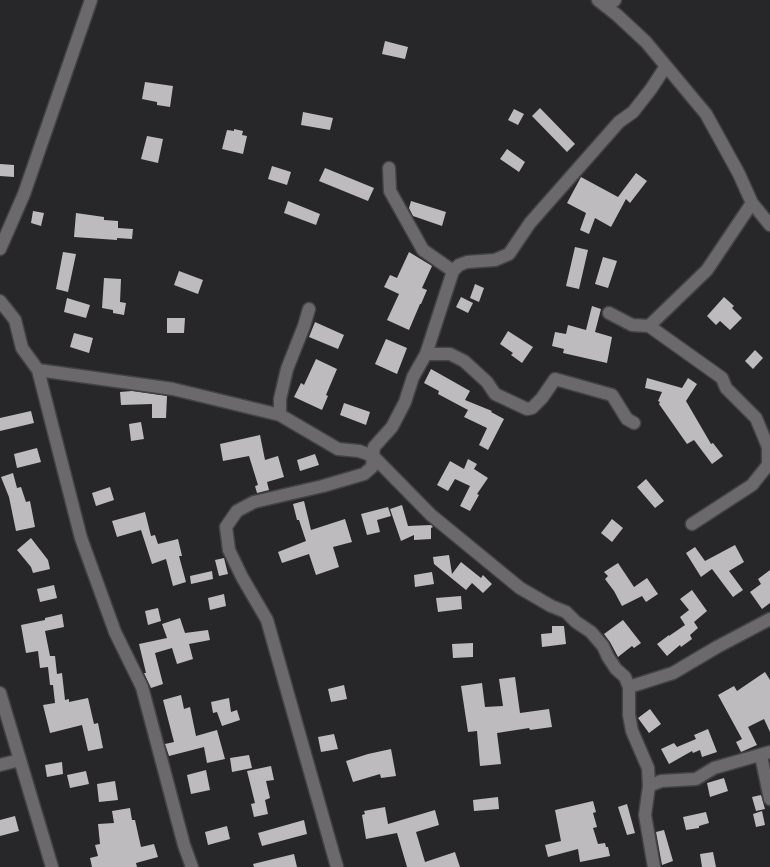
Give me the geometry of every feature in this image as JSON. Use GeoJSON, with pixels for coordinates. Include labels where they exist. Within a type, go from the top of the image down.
{"type":"FeatureCollection","features":[{"type":"Feature","properties":{"kind":"street"},"geometry":{"type":"LineString","coordinates":[[0,249],[24,194],[91,0]]}},
{"type":"Feature","properties":{"kind":"street"},"geometry":{"type":"LineString","coordinates":[[598,0],[646,42],[706,114],[739,174],[752,203],[770,225]]}},
{"type":"Feature","properties":{"kind":"street"},"geometry":{"type":"LineString","coordinates":[[614,0],[616,15]]}},
{"type":"Feature","properties":{"kind":"street"},"geometry":{"type":"LineString","coordinates":[[337,867],[267,620],[229,550],[226,527],[237,511],[254,502],[323,486],[364,474],[372,467],[374,447],[392,427],[405,402],[413,377],[426,354],[453,272],[459,265],[467,262],[495,260],[509,254],[530,224],[619,122],[633,112],[666,66]]}},
{"type":"Feature","properties":{"kind":"street"},"geometry":{"type":"LineString","coordinates":[[390,168],[390,192],[423,250],[453,272]]}},
{"type":"Feature","properties":{"kind":"street"},"geometry":{"type":"LineString","coordinates":[[649,326],[707,270],[752,203]]}},
{"type":"Feature","properties":{"kind":"street"},"geometry":{"type":"LineString","coordinates":[[0,301],[15,320],[22,348],[38,370],[81,538],[115,632],[142,687],[184,845],[192,867]]}},
{"type":"Feature","properties":{"kind":"street"},"geometry":{"type":"LineString","coordinates":[[280,414],[280,399],[287,369],[309,309]]}},
{"type":"Feature","properties":{"kind":"street"},"geometry":{"type":"LineString","coordinates":[[609,313],[632,325],[649,326],[722,378],[726,388],[756,418],[768,447],[768,466],[752,484],[692,524]]}},
{"type":"Feature","properties":{"kind":"street"},"geometry":{"type":"LineString","coordinates":[[426,354],[450,354],[464,361],[487,382],[495,394],[527,409],[532,408],[542,398],[554,379],[612,395],[627,419],[634,423]]}},
{"type":"Feature","properties":{"kind":"street"},"geometry":{"type":"LineString","coordinates":[[38,370],[173,389],[280,414],[338,449],[358,451],[373,456],[430,515],[513,582],[550,606],[566,612],[576,622],[591,632],[604,646],[616,669],[625,677],[629,687],[629,715],[632,731],[648,768],[649,786],[645,815],[654,867]]}},
{"type":"Feature","properties":{"kind":"street"},"geometry":{"type":"LineString","coordinates":[[629,687],[673,673],[770,619]]}},
{"type":"Feature","properties":{"kind":"street"},"geometry":{"type":"LineString","coordinates":[[0,693],[52,867]]}},
{"type":"Feature","properties":{"kind":"street"},"geometry":{"type":"LineString","coordinates":[[649,786],[661,781],[696,779],[714,768],[765,754],[770,799]]}},
{"type":"Feature","properties":{"kind":"street"},"geometry":{"type":"LineString","coordinates":[[0,765],[20,760]]}},
{"type":"Feature","properties":{"kind":"building"},"geometry":{"type":"Polygon","coordinates":[[[385,41],[408,47],[405,59],[382,54],[385,41]]]}},
{"type":"Feature","properties":{"kind":"building"},"geometry":{"type":"Polygon","coordinates":[[[145,82],[173,86],[170,107],[157,105],[157,102],[142,99],[145,82]]]}},
{"type":"Feature","properties":{"kind":"building"},"geometry":{"type":"Polygon","coordinates":[[[540,108],[575,144],[567,152],[532,116],[540,108]]]}},
{"type":"Feature","properties":{"kind":"building"},"geometry":{"type":"Polygon","coordinates":[[[514,109],[524,114],[518,125],[508,120],[514,109]]]}},
{"type":"Feature","properties":{"kind":"building"},"geometry":{"type":"Polygon","coordinates":[[[303,112],[333,118],[330,130],[301,125],[303,112]]]}},
{"type":"Feature","properties":{"kind":"building"},"geometry":{"type":"Polygon","coordinates":[[[234,129],[243,131],[242,135],[247,136],[243,154],[222,149],[227,130],[234,131],[234,129]]]}},
{"type":"Feature","properties":{"kind":"building"},"geometry":{"type":"Polygon","coordinates":[[[147,136],[163,139],[158,163],[141,159],[147,136]]]}},
{"type":"Feature","properties":{"kind":"building"},"geometry":{"type":"Polygon","coordinates":[[[507,149],[525,162],[519,172],[500,159],[507,149]]]}},
{"type":"Feature","properties":{"kind":"building"},"geometry":{"type":"Polygon","coordinates":[[[0,164],[14,165],[14,177],[0,176],[0,164]]]}},
{"type":"Feature","properties":{"kind":"building"},"geometry":{"type":"Polygon","coordinates":[[[272,166],[291,172],[287,185],[268,179],[272,166]]]}},
{"type":"Feature","properties":{"kind":"building"},"geometry":{"type":"Polygon","coordinates":[[[325,168],[374,188],[368,201],[319,181],[325,168]]]}},
{"type":"Feature","properties":{"kind":"building"},"geometry":{"type":"Polygon","coordinates":[[[636,173],[647,181],[630,203],[626,199],[611,227],[595,218],[589,234],[580,230],[586,213],[567,203],[581,177],[618,197],[636,173]]]}},
{"type":"Feature","properties":{"kind":"building"},"geometry":{"type":"Polygon","coordinates":[[[288,201],[320,214],[316,225],[284,213],[288,201]]]}},
{"type":"Feature","properties":{"kind":"building"},"geometry":{"type":"Polygon","coordinates":[[[411,201],[446,212],[442,226],[413,216],[409,208],[411,201]]]}},
{"type":"Feature","properties":{"kind":"building"},"geometry":{"type":"Polygon","coordinates":[[[33,211],[44,213],[41,226],[31,223],[33,211]]]}},
{"type":"Feature","properties":{"kind":"building"},"geometry":{"type":"Polygon","coordinates":[[[76,213],[104,217],[104,220],[118,221],[118,228],[133,229],[132,239],[117,238],[117,240],[74,237],[76,213]]]}},
{"type":"Feature","properties":{"kind":"building"},"geometry":{"type":"Polygon","coordinates":[[[575,247],[588,250],[579,289],[566,286],[575,247]]]}},
{"type":"Feature","properties":{"kind":"building"},"geometry":{"type":"Polygon","coordinates":[[[63,252],[76,254],[68,292],[56,289],[63,252]]]}},
{"type":"Feature","properties":{"kind":"building"},"geometry":{"type":"Polygon","coordinates":[[[409,252],[432,266],[422,288],[427,290],[409,330],[387,320],[399,294],[384,287],[390,275],[397,278],[409,252]]]}},
{"type":"Feature","properties":{"kind":"building"},"geometry":{"type":"Polygon","coordinates":[[[603,257],[617,261],[608,288],[595,284],[603,257]]]}},
{"type":"Feature","properties":{"kind":"building"},"geometry":{"type":"Polygon","coordinates":[[[179,271],[203,280],[198,294],[174,285],[179,271]]]}},
{"type":"Feature","properties":{"kind":"building"},"geometry":{"type":"Polygon","coordinates":[[[104,278],[121,279],[120,302],[126,303],[124,315],[102,308],[104,278]]]}},
{"type":"Feature","properties":{"kind":"building"},"geometry":{"type":"Polygon","coordinates":[[[475,284],[484,288],[479,302],[470,298],[475,284]]]}},
{"type":"Feature","properties":{"kind":"building"},"geometry":{"type":"Polygon","coordinates":[[[461,297],[473,303],[468,313],[456,307],[461,297]]]}},
{"type":"Feature","properties":{"kind":"building"},"geometry":{"type":"Polygon","coordinates":[[[724,297],[734,306],[732,308],[742,318],[730,330],[720,321],[716,325],[707,316],[724,297]]]}},
{"type":"Feature","properties":{"kind":"building"},"geometry":{"type":"Polygon","coordinates":[[[67,298],[90,305],[86,318],[64,312],[67,298]]]}},
{"type":"Feature","properties":{"kind":"building"},"geometry":{"type":"Polygon","coordinates":[[[592,306],[601,309],[595,332],[612,337],[607,363],[563,353],[564,349],[552,346],[555,332],[566,334],[568,325],[586,330],[592,306]]]}},
{"type":"Feature","properties":{"kind":"building"},"geometry":{"type":"Polygon","coordinates":[[[167,318],[185,318],[184,333],[167,333],[167,318]]]}},
{"type":"Feature","properties":{"kind":"building"},"geometry":{"type":"Polygon","coordinates":[[[315,322],[344,335],[338,349],[309,337],[315,322]]]}},
{"type":"Feature","properties":{"kind":"building"},"geometry":{"type":"Polygon","coordinates":[[[508,331],[533,347],[522,363],[511,355],[513,353],[500,344],[508,331]]]}},
{"type":"Feature","properties":{"kind":"building"},"geometry":{"type":"Polygon","coordinates":[[[74,333],[93,338],[89,353],[70,347],[74,333]]]}},
{"type":"Feature","properties":{"kind":"building"},"geometry":{"type":"Polygon","coordinates":[[[386,339],[407,348],[397,374],[375,364],[386,339]]]}},
{"type":"Feature","properties":{"kind":"building"},"geometry":{"type":"Polygon","coordinates":[[[755,350],[763,358],[753,369],[745,361],[755,350]]]}},
{"type":"Feature","properties":{"kind":"building"},"geometry":{"type":"Polygon","coordinates":[[[316,359],[337,369],[322,410],[294,397],[301,383],[304,385],[316,359]]]}},
{"type":"Feature","properties":{"kind":"building"},"geometry":{"type":"Polygon","coordinates":[[[431,369],[470,391],[465,400],[492,411],[504,419],[488,450],[479,445],[487,428],[464,417],[468,410],[438,394],[439,391],[424,383],[431,369]]]}},
{"type":"Feature","properties":{"kind":"building"},"geometry":{"type":"Polygon","coordinates":[[[647,378],[682,388],[688,378],[697,384],[686,401],[711,444],[713,443],[723,456],[712,464],[694,440],[687,444],[659,404],[660,402],[658,401],[662,392],[645,388],[647,378]]]}},
{"type":"Feature","properties":{"kind":"building"},"geometry":{"type":"Polygon","coordinates":[[[132,391],[167,396],[166,418],[152,418],[152,404],[121,405],[120,392],[132,391]]]}},
{"type":"Feature","properties":{"kind":"building"},"geometry":{"type":"Polygon","coordinates":[[[344,403],[370,412],[366,425],[340,415],[344,403]]]}},
{"type":"Feature","properties":{"kind":"building"},"geometry":{"type":"Polygon","coordinates":[[[31,411],[34,423],[0,431],[0,418],[31,411]]]}},
{"type":"Feature","properties":{"kind":"building"},"geometry":{"type":"Polygon","coordinates":[[[141,422],[144,439],[131,441],[129,424],[141,422]]]}},
{"type":"Feature","properties":{"kind":"building"},"geometry":{"type":"Polygon","coordinates":[[[260,435],[265,460],[278,456],[284,477],[267,482],[269,490],[257,493],[255,486],[258,485],[249,456],[223,461],[220,444],[260,435]]]}},
{"type":"Feature","properties":{"kind":"building"},"geometry":{"type":"Polygon","coordinates":[[[37,448],[41,462],[17,468],[14,454],[37,448]]]}},
{"type":"Feature","properties":{"kind":"building"},"geometry":{"type":"Polygon","coordinates":[[[315,454],[319,465],[300,471],[297,460],[315,454]]]}},
{"type":"Feature","properties":{"kind":"building"},"geometry":{"type":"Polygon","coordinates":[[[468,459],[477,464],[474,469],[488,478],[477,494],[479,495],[470,511],[460,506],[470,486],[455,479],[448,491],[437,485],[450,461],[464,469],[468,459]]]}},
{"type":"Feature","properties":{"kind":"building"},"geometry":{"type":"Polygon","coordinates":[[[13,473],[17,488],[21,487],[26,502],[30,501],[35,527],[16,531],[9,497],[1,477],[13,473]]]}},
{"type":"Feature","properties":{"kind":"building"},"geometry":{"type":"Polygon","coordinates":[[[646,479],[664,501],[655,508],[637,487],[646,479]]]}},
{"type":"Feature","properties":{"kind":"building"},"geometry":{"type":"Polygon","coordinates":[[[110,487],[114,500],[96,506],[92,493],[110,487]]]}},
{"type":"Feature","properties":{"kind":"building"},"geometry":{"type":"Polygon","coordinates":[[[304,501],[311,530],[345,519],[352,542],[333,547],[339,567],[316,575],[309,554],[282,563],[278,552],[306,541],[299,520],[297,520],[293,504],[304,501]]]}},
{"type":"Feature","properties":{"kind":"building"},"geometry":{"type":"Polygon","coordinates":[[[402,505],[408,526],[431,525],[433,527],[431,528],[431,539],[414,540],[414,535],[401,541],[390,509],[402,505]]]}},
{"type":"Feature","properties":{"kind":"building"},"geometry":{"type":"Polygon","coordinates":[[[388,507],[391,516],[377,520],[380,532],[367,535],[361,514],[388,507]]]}},
{"type":"Feature","properties":{"kind":"building"},"geometry":{"type":"Polygon","coordinates":[[[145,512],[151,536],[155,535],[158,544],[178,539],[182,556],[179,556],[186,582],[173,586],[166,559],[152,564],[141,530],[117,537],[112,521],[145,512]]]}},
{"type":"Feature","properties":{"kind":"building"},"geometry":{"type":"Polygon","coordinates":[[[612,519],[623,528],[612,542],[601,533],[612,519]]]}},
{"type":"Feature","properties":{"kind":"building"},"geometry":{"type":"Polygon","coordinates":[[[31,538],[48,560],[50,569],[33,573],[31,567],[17,550],[31,538]]]}},
{"type":"Feature","properties":{"kind":"building"},"geometry":{"type":"Polygon","coordinates":[[[735,545],[744,562],[729,571],[743,590],[733,597],[712,569],[701,577],[686,553],[695,547],[705,561],[735,545]]]}},
{"type":"Feature","properties":{"kind":"building"},"geometry":{"type":"Polygon","coordinates":[[[449,555],[452,574],[461,562],[481,578],[483,575],[492,584],[483,593],[472,583],[466,590],[434,564],[433,557],[449,555]]]}},
{"type":"Feature","properties":{"kind":"building"},"geometry":{"type":"Polygon","coordinates":[[[224,558],[228,574],[219,576],[215,560],[224,558]]]}},
{"type":"Feature","properties":{"kind":"building"},"geometry":{"type":"Polygon","coordinates":[[[618,563],[634,587],[647,578],[658,594],[646,602],[642,596],[622,606],[605,579],[608,576],[604,572],[618,563]]]}},
{"type":"Feature","properties":{"kind":"building"},"geometry":{"type":"Polygon","coordinates":[[[770,570],[770,603],[762,609],[750,592],[761,584],[758,579],[770,570]]]}},
{"type":"Feature","properties":{"kind":"building"},"geometry":{"type":"Polygon","coordinates":[[[212,571],[213,579],[191,584],[190,576],[212,571]]]}},
{"type":"Feature","properties":{"kind":"building"},"geometry":{"type":"Polygon","coordinates":[[[432,572],[434,584],[415,587],[414,575],[432,572]]]}},
{"type":"Feature","properties":{"kind":"building"},"geometry":{"type":"Polygon","coordinates":[[[54,585],[57,598],[40,602],[37,589],[54,585]]]}},
{"type":"Feature","properties":{"kind":"building"},"geometry":{"type":"Polygon","coordinates":[[[692,590],[707,611],[694,622],[698,628],[690,635],[692,639],[681,647],[680,645],[667,656],[657,644],[685,625],[680,617],[689,610],[680,599],[692,590]]]}},
{"type":"Feature","properties":{"kind":"building"},"geometry":{"type":"Polygon","coordinates":[[[224,594],[226,606],[210,610],[208,598],[224,594]]]}},
{"type":"Feature","properties":{"kind":"building"},"geometry":{"type":"Polygon","coordinates":[[[461,596],[462,609],[438,612],[436,598],[461,596]]]}},
{"type":"Feature","properties":{"kind":"building"},"geometry":{"type":"Polygon","coordinates":[[[158,608],[161,621],[148,625],[145,611],[158,608]]]}},
{"type":"Feature","properties":{"kind":"building"},"geometry":{"type":"Polygon","coordinates":[[[62,614],[64,627],[45,631],[50,656],[55,656],[57,674],[62,673],[65,700],[69,699],[69,702],[88,698],[94,724],[98,723],[103,748],[88,751],[82,725],[50,733],[43,705],[55,703],[53,685],[50,685],[48,667],[40,668],[38,651],[26,653],[21,625],[62,614]]]}},
{"type":"Feature","properties":{"kind":"building"},"geometry":{"type":"Polygon","coordinates":[[[180,618],[185,633],[208,630],[210,640],[189,644],[193,659],[177,664],[172,648],[155,653],[163,684],[151,688],[144,673],[146,673],[139,644],[167,638],[162,624],[180,618]]]}},
{"type":"Feature","properties":{"kind":"building"},"geometry":{"type":"Polygon","coordinates":[[[623,620],[641,643],[634,648],[632,646],[618,657],[604,634],[623,620]]]}},
{"type":"Feature","properties":{"kind":"building"},"geometry":{"type":"Polygon","coordinates":[[[552,626],[564,626],[566,644],[542,647],[541,634],[552,633],[552,626]]]}},
{"type":"Feature","properties":{"kind":"building"},"geometry":{"type":"Polygon","coordinates":[[[473,643],[473,657],[453,658],[452,644],[473,643]]]}},
{"type":"Feature","properties":{"kind":"building"},"geometry":{"type":"Polygon","coordinates":[[[765,672],[770,680],[770,732],[764,719],[748,727],[757,745],[741,752],[736,742],[742,739],[718,695],[734,686],[737,691],[765,672]]]}},
{"type":"Feature","properties":{"kind":"building"},"geometry":{"type":"Polygon","coordinates":[[[515,677],[520,713],[549,709],[552,727],[530,730],[529,728],[497,733],[501,764],[480,766],[477,731],[468,732],[461,686],[482,683],[485,707],[503,706],[499,679],[515,677]]]}},
{"type":"Feature","properties":{"kind":"building"},"geometry":{"type":"Polygon","coordinates":[[[344,685],[347,699],[331,702],[328,689],[344,685]]]}},
{"type":"Feature","properties":{"kind":"building"},"geometry":{"type":"Polygon","coordinates":[[[181,695],[184,709],[190,707],[196,736],[217,730],[225,759],[207,763],[204,747],[169,756],[165,744],[174,742],[163,700],[181,695]]]}},
{"type":"Feature","properties":{"kind":"building"},"geometry":{"type":"Polygon","coordinates":[[[229,698],[231,712],[237,710],[240,720],[222,726],[217,712],[213,713],[211,702],[229,698]]]}},
{"type":"Feature","properties":{"kind":"building"},"geometry":{"type":"Polygon","coordinates":[[[650,709],[661,724],[649,733],[638,718],[650,709]]]}},
{"type":"Feature","properties":{"kind":"building"},"geometry":{"type":"Polygon","coordinates":[[[708,729],[717,752],[702,757],[700,750],[693,753],[692,751],[669,764],[661,749],[674,743],[677,747],[696,739],[694,735],[708,729]]]}},
{"type":"Feature","properties":{"kind":"building"},"geometry":{"type":"Polygon","coordinates":[[[334,734],[338,749],[321,752],[318,737],[334,734]]]}},
{"type":"Feature","properties":{"kind":"building"},"geometry":{"type":"Polygon","coordinates":[[[391,749],[396,776],[381,778],[380,774],[353,782],[346,761],[391,749]]]}},
{"type":"Feature","properties":{"kind":"building"},"geometry":{"type":"Polygon","coordinates":[[[249,755],[252,768],[232,772],[230,758],[249,755]]]}},
{"type":"Feature","properties":{"kind":"building"},"geometry":{"type":"Polygon","coordinates":[[[62,762],[63,774],[47,777],[45,765],[62,762]]]}},
{"type":"Feature","properties":{"kind":"building"},"geometry":{"type":"Polygon","coordinates":[[[271,766],[274,780],[266,781],[270,798],[265,800],[268,814],[254,817],[251,804],[255,803],[247,771],[271,766]]]}},
{"type":"Feature","properties":{"kind":"building"},"geometry":{"type":"Polygon","coordinates":[[[206,770],[210,790],[191,794],[187,775],[206,770]]]}},
{"type":"Feature","properties":{"kind":"building"},"geometry":{"type":"Polygon","coordinates":[[[86,771],[89,784],[70,788],[67,775],[86,771]]]}},
{"type":"Feature","properties":{"kind":"building"},"geometry":{"type":"Polygon","coordinates":[[[724,778],[728,791],[710,797],[707,783],[724,778]]]}},
{"type":"Feature","properties":{"kind":"building"},"geometry":{"type":"Polygon","coordinates":[[[115,781],[118,800],[99,802],[97,784],[115,781]]]}},
{"type":"Feature","properties":{"kind":"building"},"geometry":{"type":"Polygon","coordinates":[[[761,795],[765,809],[756,811],[752,797],[761,795]]]}},
{"type":"Feature","properties":{"kind":"building"},"geometry":{"type":"Polygon","coordinates":[[[498,797],[499,809],[474,811],[473,800],[498,797]]]}},
{"type":"Feature","properties":{"kind":"building"},"geometry":{"type":"Polygon","coordinates":[[[593,801],[596,812],[593,813],[597,827],[593,828],[598,844],[605,843],[610,856],[580,862],[578,849],[548,857],[545,845],[561,841],[555,810],[593,801]]]}},
{"type":"Feature","properties":{"kind":"building"},"geometry":{"type":"Polygon","coordinates":[[[627,804],[635,833],[627,835],[618,807],[627,804]]]}},
{"type":"Feature","properties":{"kind":"building"},"geometry":{"type":"Polygon","coordinates":[[[385,807],[388,824],[435,810],[439,825],[416,832],[425,862],[455,852],[460,867],[407,867],[397,833],[366,839],[362,815],[365,814],[364,811],[385,807]]]}},
{"type":"Feature","properties":{"kind":"building"},"geometry":{"type":"Polygon","coordinates":[[[130,808],[132,820],[135,820],[141,847],[154,844],[158,857],[136,863],[137,867],[92,867],[90,858],[98,856],[95,845],[100,844],[98,824],[114,823],[112,811],[130,808]]]}},
{"type":"Feature","properties":{"kind":"building"},"geometry":{"type":"Polygon","coordinates":[[[762,811],[765,825],[756,827],[753,814],[762,811]]]}},
{"type":"Feature","properties":{"kind":"building"},"geometry":{"type":"Polygon","coordinates":[[[706,812],[709,823],[699,826],[699,828],[686,830],[683,817],[706,812]]]}},
{"type":"Feature","properties":{"kind":"building"},"geometry":{"type":"Polygon","coordinates":[[[15,816],[19,831],[0,836],[0,820],[15,816]]]}},
{"type":"Feature","properties":{"kind":"building"},"geometry":{"type":"Polygon","coordinates":[[[304,820],[307,834],[262,846],[258,833],[304,820]]]}},
{"type":"Feature","properties":{"kind":"building"},"geometry":{"type":"Polygon","coordinates":[[[227,826],[230,839],[208,845],[205,832],[227,826]]]}},
{"type":"Feature","properties":{"kind":"building"},"geometry":{"type":"Polygon","coordinates":[[[664,830],[673,861],[662,865],[656,832],[664,830]]]}},
{"type":"Feature","properties":{"kind":"building"},"geometry":{"type":"Polygon","coordinates":[[[713,852],[716,867],[702,867],[700,854],[713,852]]]}},
{"type":"Feature","properties":{"kind":"building"},"geometry":{"type":"Polygon","coordinates":[[[294,854],[297,867],[254,867],[253,864],[294,854]]]}}]}
